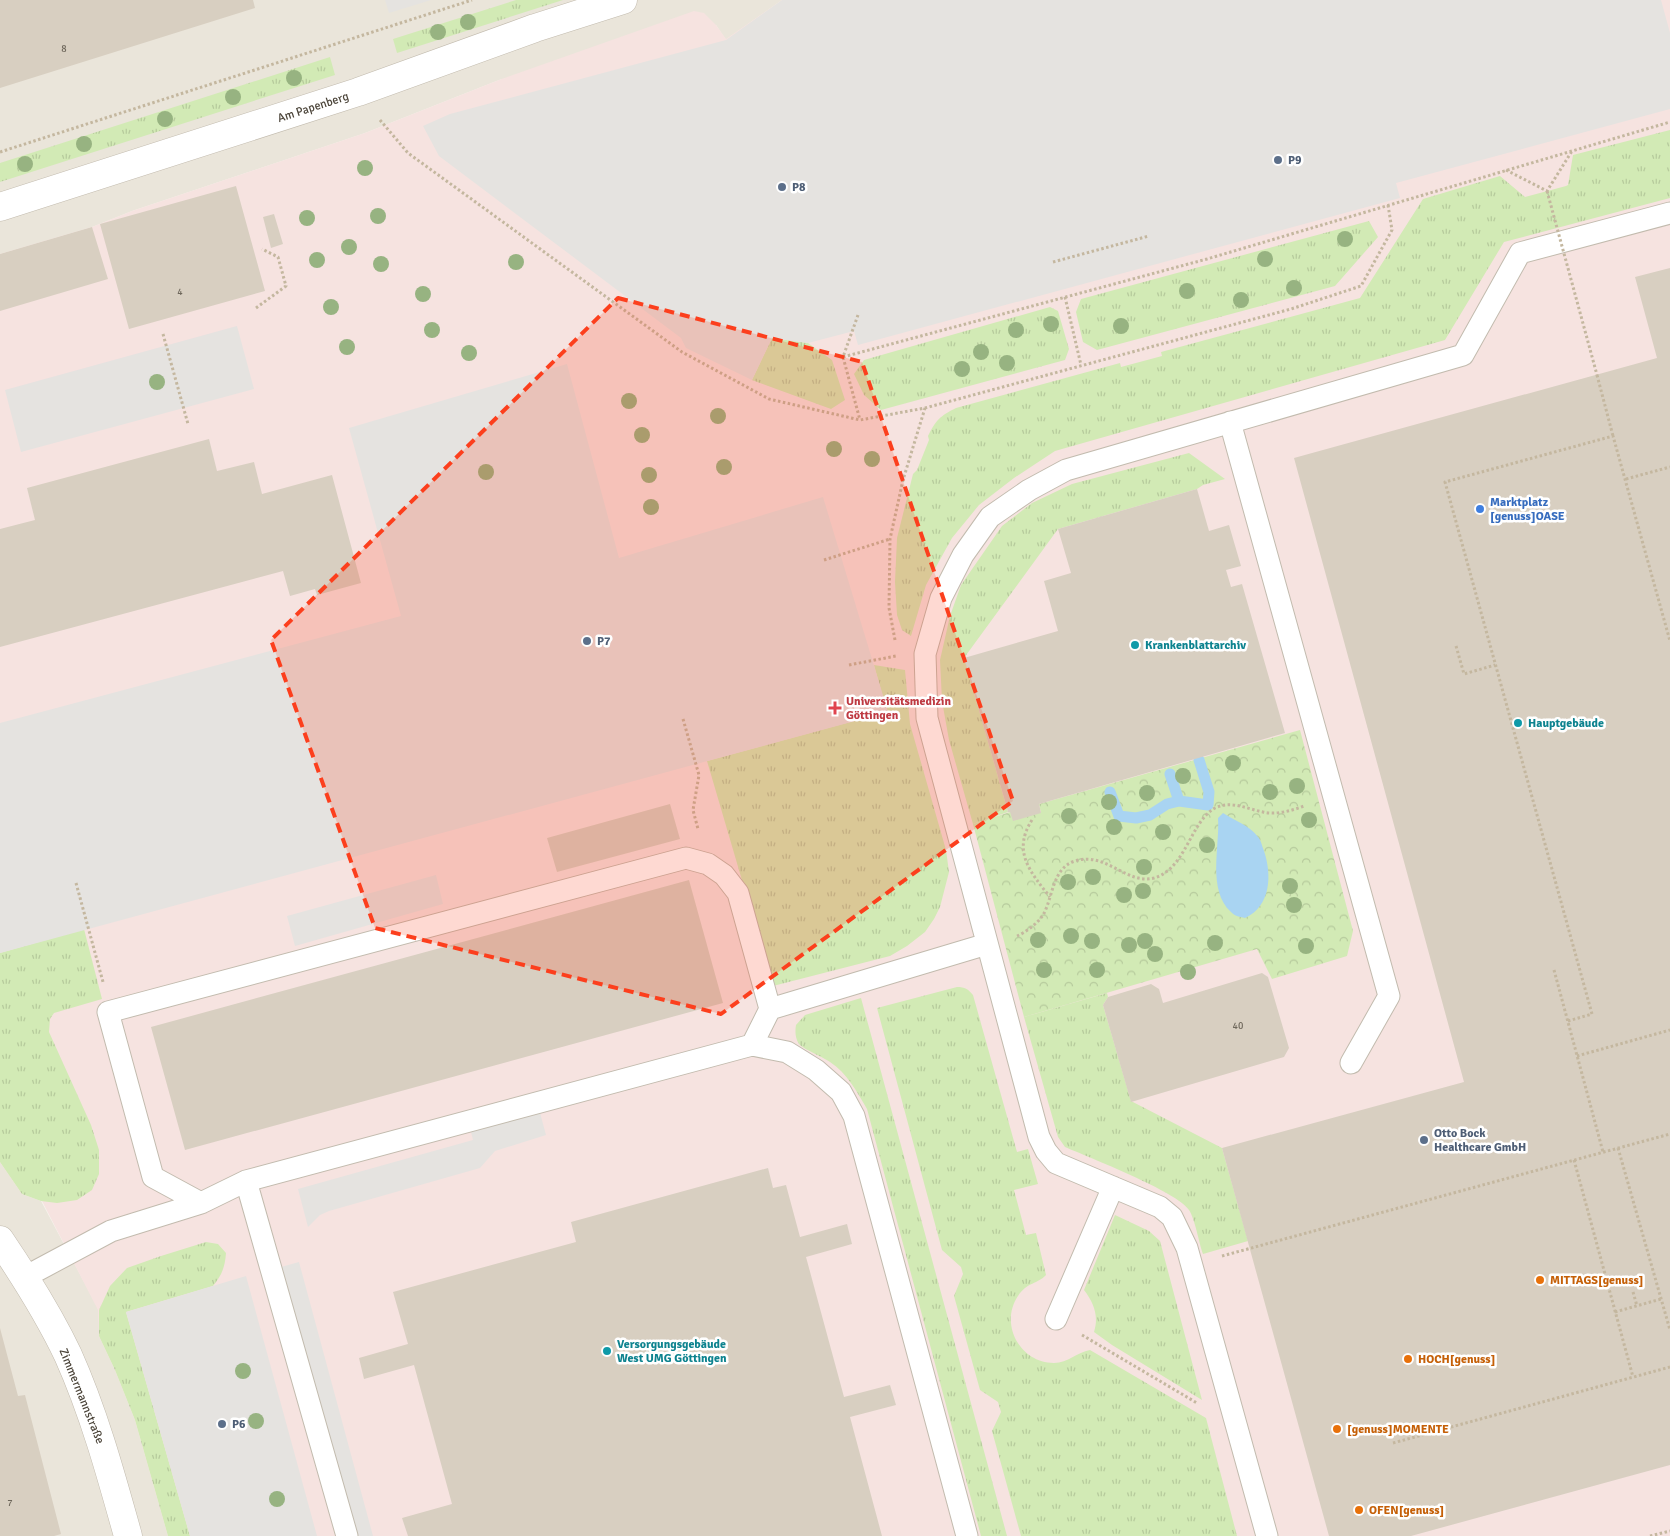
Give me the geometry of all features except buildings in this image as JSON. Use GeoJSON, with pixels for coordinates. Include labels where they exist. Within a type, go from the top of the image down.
{"type":"FeatureCollection","features":[{"type":"Feature","properties":{"kind":"street","name":"Am Papenberg"},"geometry":{"type":"LineString","coordinates":[[0,208],[358,92],[535,28],[623,0]]}},
{"type":"Feature","properties":{"kind":"street","name":"Zimmermannstraße"},"geometry":{"type":"LineString","coordinates":[[0,1240],[25,1277],[68,1355],[101,1441],[128,1536]]}},
{"type":"Feature","properties":{"kind":"lane"},"geometry":{"type":"LineString","coordinates":[[1267,1536],[1191,1265],[1184,1242],[1172,1217],[1160,1207],[1056,1163],[1046,1151],[1039,1138],[927,718],[925,654],[941,598],[963,555],[990,517],[1029,490],[1066,470],[1463,355],[1520,253],[1670,213]]}},
{"type":"Feature","properties":{"kind":"lane"},"geometry":{"type":"LineString","coordinates":[[1230,422],[1388,996],[1351,1063]]}},
{"type":"Feature","properties":{"kind":"lane"},"geometry":{"type":"LineString","coordinates":[[201,1203],[153,1177],[108,1012],[686,858],[708,864],[724,875],[738,893],[770,1009],[752,1045]]}},
{"type":"Feature","properties":{"kind":"lane"},"geometry":{"type":"LineString","coordinates":[[770,1009],[987,944]]}},
{"type":"Feature","properties":{"kind":"lane"},"geometry":{"type":"LineString","coordinates":[[25,1277],[111,1231],[201,1203],[246,1181],[752,1045],[787,1052],[816,1070],[841,1092],[854,1116],[967,1536]]}},
{"type":"Feature","properties":{"kind":"lane"},"geometry":{"type":"LineString","coordinates":[[246,1181],[347,1536]]}},
{"type":"Feature","properties":{"kind":"lane"},"geometry":{"type":"LineString","coordinates":[[1056,1319],[1113,1187]]}},
{"type":"Feature","properties":{"kind":"path"},"geometry":{"type":"LineString","coordinates":[[0,152],[472,0]]}},
{"type":"Feature","properties":{"kind":"path"},"geometry":{"type":"LineString","coordinates":[[358,92],[408,153],[682,352],[769,399],[860,420],[925,408],[1291,309],[1361,286],[1392,230],[1388,206]]}},
{"type":"Feature","properties":{"kind":"path"},"geometry":{"type":"LineString","coordinates":[[843,357],[1207,259],[1670,122]]}},
{"type":"Feature","properties":{"kind":"path"},"geometry":{"type":"LineString","coordinates":[[1572,151],[1547,191],[1670,641]]}},
{"type":"Feature","properties":{"kind":"path"},"geometry":{"type":"LineString","coordinates":[[1505,170],[1547,191]]}},
{"type":"Feature","properties":{"kind":"path"},"geometry":{"type":"LineString","coordinates":[[1053,262],[1149,236]]}},
{"type":"Feature","properties":{"kind":"path"},"geometry":{"type":"LineString","coordinates":[[256,308],[286,286],[278,257],[262,249]]}},
{"type":"Feature","properties":{"kind":"path"},"geometry":{"type":"LineString","coordinates":[[1065,297],[1081,365]]}},
{"type":"Feature","properties":{"kind":"path"},"geometry":{"type":"LineString","coordinates":[[858,315],[843,357],[860,420]]}},
{"type":"Feature","properties":{"kind":"path"},"geometry":{"type":"LineString","coordinates":[[163,334],[188,424]]}},
{"type":"Feature","properties":{"kind":"path"},"geometry":{"type":"LineString","coordinates":[[897,646],[889,608],[890,539],[903,480],[925,408]]}},
{"type":"Feature","properties":{"kind":"path"},"geometry":{"type":"LineString","coordinates":[[1568,1021],[1592,1014],[1446,482],[1614,436]]}},
{"type":"Feature","properties":{"kind":"path"},"geometry":{"type":"LineString","coordinates":[[1626,479],[1670,467]]}},
{"type":"Feature","properties":{"kind":"path"},"geometry":{"type":"LineString","coordinates":[[824,560],[890,539]]}},
{"type":"Feature","properties":{"kind":"path"},"geometry":{"type":"LineString","coordinates":[[1456,646],[1464,674],[1495,665]]}},
{"type":"Feature","properties":{"kind":"path"},"geometry":{"type":"LineString","coordinates":[[849,665],[898,655]]}},
{"type":"Feature","properties":{"kind":"path"},"geometry":{"type":"LineString","coordinates":[[683,719],[699,775],[692,810],[708,864]]}},
{"type":"Feature","properties":{"kind":"path"},"geometry":{"type":"LineString","coordinates":[[987,944],[1024,933],[1043,915],[1056,879],[1063,869],[1073,861],[1086,859],[1100,860],[1143,880],[1154,878],[1174,866],[1203,820],[1215,808],[1230,804],[1264,813],[1282,813],[1333,795]]}},
{"type":"Feature","properties":{"kind":"path"},"geometry":{"type":"LineString","coordinates":[[1032,820],[1023,839],[1023,848],[1030,872],[1050,897]]}},
{"type":"Feature","properties":{"kind":"path"},"geometry":{"type":"LineString","coordinates":[[76,882],[106,996],[108,1012]]}},
{"type":"Feature","properties":{"kind":"path"},"geometry":{"type":"LineString","coordinates":[[1554,970],[1603,1152]]}},
{"type":"Feature","properties":{"kind":"path"},"geometry":{"type":"LineString","coordinates":[[1577,1056],[1670,1030]]}},
{"type":"Feature","properties":{"kind":"path"},"geometry":{"type":"LineString","coordinates":[[1191,1265],[1670,1134]]}},
{"type":"Feature","properties":{"kind":"path"},"geometry":{"type":"LineString","coordinates":[[1618,1148],[1670,1330]]}},
{"type":"Feature","properties":{"kind":"path"},"geometry":{"type":"LineString","coordinates":[[1574,1160],[1633,1378]]}},
{"type":"Feature","properties":{"kind":"path"},"geometry":{"type":"LineString","coordinates":[[1633,1292],[1637,1306]]}},
{"type":"Feature","properties":{"kind":"path"},"geometry":{"type":"LineString","coordinates":[[1615,1312],[1661,1300]]}},
{"type":"Feature","properties":{"kind":"path"},"geometry":{"type":"LineString","coordinates":[[1056,1319],[1236,1426]]}},
{"type":"Feature","properties":{"kind":"path"},"geometry":{"type":"LineString","coordinates":[[1393,1443],[1670,1367]]}},
{"type":"Feature","properties":{"kind":"path"},"geometry":{"type":"LineString","coordinates":[[1650,1536],[1670,1530]]}},
{"type":"Feature","properties":{"kind":"highlighted area"},"geometry":{"type":"Polygon","coordinates":[[[618,298],[862,362],[1013,801],[721,1014],[375,928],[271,640],[618,298]]]}},
{"type":"Feature","properties":{"kind":"shaded area"},"geometry":{"type":"Polygon","coordinates":[[[0,0],[782,0],[726,40],[716,25],[499,80],[365,133],[132,211],[92,227],[0,254],[0,0]]]}},
{"type":"Feature","properties":{"kind":"shaded area"},"geometry":{"type":"Polygon","coordinates":[[[385,0],[431,0],[389,13],[385,0]]]}},
{"type":"Feature","properties":{"kind":"shaded area","name":"Universitätsmedizin Göttingen"},"geometry":{"type":"Polygon","coordinates":[[[782,0],[1670,0],[1670,1536],[168,1536],[135,1420],[99,1336],[98,1310],[42,1201],[22,1194],[0,1162],[0,254],[92,227],[132,211],[365,133],[499,80],[694,11],[704,13],[726,39],[782,0]]]}},
{"type":"Feature","properties":{"kind":"shaded area"},"geometry":{"type":"Polygon","coordinates":[[[782,0],[1661,0],[1670,33],[1670,109],[1396,183],[1400,198],[858,345],[854,331],[808,343],[772,338],[752,380],[686,348],[681,338],[439,156],[423,126],[450,114],[726,40],[782,0]]]}},
{"type":"Feature","properties":{"kind":"shaded area"},"geometry":{"type":"Polygon","coordinates":[[[237,326],[254,389],[21,452],[5,390],[237,326]]]}},
{"type":"Feature","properties":{"kind":"shaded area","name":"P7"},"geometry":{"type":"Polygon","coordinates":[[[567,364],[619,558],[823,497],[888,712],[0,953],[0,723],[401,616],[349,428],[567,364]]]}},
{"type":"Feature","properties":{"kind":"shaded area"},"geometry":{"type":"Polygon","coordinates":[[[436,875],[443,904],[295,946],[287,916],[436,875]]]}},
{"type":"Feature","properties":{"kind":"shaded area"},"geometry":{"type":"Polygon","coordinates":[[[539,1109],[546,1135],[495,1151],[480,1168],[329,1211],[320,1215],[308,1227],[298,1189],[473,1140],[470,1128],[539,1109]]]}},
{"type":"Feature","properties":{"kind":"shaded area"},"geometry":{"type":"Polygon","coordinates":[[[0,1162],[22,1194],[41,1201],[99,1310],[99,1336],[135,1420],[168,1536],[0,1536],[0,1162]]]}},
{"type":"Feature","properties":{"kind":"shaded area"},"geometry":{"type":"Polygon","coordinates":[[[299,1262],[373,1536],[354,1536],[281,1267],[299,1262]]]}},
{"type":"Feature","properties":{"kind":"shaded area","name":"P6"},"geometry":{"type":"Polygon","coordinates":[[[246,1276],[317,1536],[190,1536],[126,1312],[246,1276]]]}},
{"type":"Feature","properties":{"kind":"green space"},"geometry":{"type":"Polygon","coordinates":[[[516,0],[563,0],[397,53],[393,39],[516,0]]]}},
{"type":"Feature","properties":{"kind":"green space"},"geometry":{"type":"Polygon","coordinates":[[[330,57],[335,75],[0,182],[0,163],[330,57]]]}},
{"type":"Feature","properties":{"kind":"green space"},"geometry":{"type":"Polygon","coordinates":[[[1670,130],[1670,198],[1504,242],[1445,340],[1055,451],[1014,478],[979,505],[952,538],[926,585],[911,636],[902,630],[897,615],[895,582],[897,538],[913,474],[917,470],[929,440],[928,436],[936,422],[946,414],[956,408],[1120,363],[1121,367],[1162,356],[1161,352],[1360,298],[1423,199],[1500,176],[1525,197],[1566,186],[1568,185],[1573,155],[1670,130]]]}},
{"type":"Feature","properties":{"kind":"green space"},"geometry":{"type":"Polygon","coordinates":[[[1369,221],[1378,237],[1335,286],[1097,350],[1083,342],[1076,312],[1081,299],[1369,221]]]}},
{"type":"Feature","properties":{"kind":"green space"},"geometry":{"type":"Polygon","coordinates":[[[1050,307],[1058,311],[1069,349],[1065,360],[881,410],[864,395],[854,374],[864,360],[1050,307]]]}},
{"type":"Feature","properties":{"kind":"green space"},"geometry":{"type":"Polygon","coordinates":[[[772,338],[808,343],[832,360],[845,400],[831,409],[752,380],[772,338]]]}},
{"type":"Feature","properties":{"kind":"green space"},"geometry":{"type":"Polygon","coordinates":[[[1189,453],[1225,479],[1203,485],[1197,489],[1058,529],[964,658],[1008,812],[973,824],[949,740],[942,701],[940,660],[950,616],[961,585],[1002,526],[1032,503],[1072,484],[1189,453]]]}},
{"type":"Feature","properties":{"kind":"green space"},"geometry":{"type":"Polygon","coordinates":[[[874,665],[905,670],[910,724],[946,850],[949,872],[940,907],[925,932],[890,956],[773,986],[707,761],[887,712],[874,665]]]}},
{"type":"Feature","properties":{"kind":"green space"},"geometry":{"type":"Polygon","coordinates":[[[1300,730],[1353,931],[1347,956],[1272,979],[1257,949],[1024,1017],[973,824],[1010,812],[1041,813],[1039,804],[1300,730]]]}},
{"type":"Feature","properties":{"kind":"green space"},"geometry":{"type":"Polygon","coordinates":[[[84,929],[102,999],[54,1013],[50,1019],[49,1032],[91,1125],[99,1150],[99,1174],[92,1190],[77,1200],[57,1203],[41,1201],[22,1194],[0,1162],[0,953],[84,929]]]}},
{"type":"Feature","properties":{"kind":"green space"},"geometry":{"type":"Polygon","coordinates":[[[957,987],[970,991],[973,995],[1017,1152],[1028,1149],[1038,1184],[1014,1190],[1026,1235],[1036,1233],[1046,1275],[1021,1291],[1018,1296],[1011,1318],[1012,1330],[1016,1340],[1031,1356],[1042,1361],[1054,1363],[1059,1363],[1090,1350],[1206,1418],[1237,1536],[1021,1536],[992,1431],[1001,1412],[998,1402],[980,1390],[954,1296],[963,1274],[961,1267],[942,1250],[877,1008],[957,987]]]}},
{"type":"Feature","properties":{"kind":"green space"},"geometry":{"type":"Polygon","coordinates":[[[1107,993],[1108,997],[1103,1005],[1131,1101],[1222,1148],[1248,1241],[1203,1254],[1191,1214],[1181,1203],[1151,1185],[1065,1147],[1058,1137],[1024,1017],[1107,993]]]}},
{"type":"Feature","properties":{"kind":"green space"},"geometry":{"type":"Polygon","coordinates":[[[861,998],[1007,1536],[981,1536],[867,1109],[842,1072],[830,1062],[801,1046],[796,1037],[796,1025],[805,1015],[861,998]]]}},
{"type":"Feature","properties":{"kind":"green space"},"geometry":{"type":"Polygon","coordinates":[[[1115,1215],[1149,1231],[1160,1241],[1202,1400],[1094,1332],[1095,1310],[1084,1290],[1115,1215]]]}},
{"type":"Feature","properties":{"kind":"green space"},"geometry":{"type":"Polygon","coordinates":[[[206,1242],[218,1244],[226,1253],[222,1271],[213,1286],[126,1312],[190,1536],[168,1536],[135,1420],[99,1336],[99,1310],[110,1286],[127,1268],[206,1242]]]}},
{"type":"Feature","properties":{"kind":"water"},"geometry":{"type":"Polygon","coordinates":[[[1223,813],[1246,826],[1259,838],[1267,860],[1268,880],[1265,898],[1254,913],[1245,918],[1232,913],[1224,903],[1219,892],[1216,868],[1218,818],[1223,813]]]}},
{"type":"Feature","properties":{"kind":"waterway"},"geometry":{"type":"LineString","coordinates":[[1110,792],[1119,816],[1136,818],[1150,815],[1167,804],[1179,801],[1208,805],[1209,792],[1199,760]]}},
{"type":"Feature","properties":{"kind":"waterway"},"geometry":{"type":"LineString","coordinates":[[1170,774],[1179,801]]}},
{"type":"Feature","properties":{"kind":"place","name":"P9"},"geometry":{"type":"Point","coordinates":[1278,160]}},
{"type":"Feature","properties":{"kind":"place","name":"P8"},"geometry":{"type":"Point","coordinates":[782,187]}},
{"type":"Feature","properties":{"kind":"place","name":"Marktplatz [genuss]OASE"},"geometry":{"type":"Point","coordinates":[1480,509]}},
{"type":"Feature","properties":{"kind":"place","name":"P7"},"geometry":{"type":"Point","coordinates":[587,641]}},
{"type":"Feature","properties":{"kind":"place","name":"Krankenblattarchiv"},"geometry":{"type":"Point","coordinates":[1135,645]}},
{"type":"Feature","properties":{"kind":"place","name":"Universitätsmedizin Göttingen"},"geometry":{"type":"Point","coordinates":[835,708]}},
{"type":"Feature","properties":{"kind":"place","name":"Hauptgebäude"},"geometry":{"type":"Point","coordinates":[1518,723]}},
{"type":"Feature","properties":{"kind":"place","name":"Otto Bock Healthcare GmbH"},"geometry":{"type":"Point","coordinates":[1424,1140]}},
{"type":"Feature","properties":{"kind":"place","name":"MITTAGS[genuss]"},"geometry":{"type":"Point","coordinates":[1540,1280]}},
{"type":"Feature","properties":{"kind":"place","name":"Versorgungsgebäude West UMG Göttingen"},"geometry":{"type":"Point","coordinates":[607,1351]}},
{"type":"Feature","properties":{"kind":"place","name":"HOCH[genuss]"},"geometry":{"type":"Point","coordinates":[1408,1359]}},
{"type":"Feature","properties":{"kind":"place","name":"P6"},"geometry":{"type":"Point","coordinates":[222,1424]}},
{"type":"Feature","properties":{"kind":"place","name":"[genuss]MOMENTE"},"geometry":{"type":"Point","coordinates":[1337,1429]}},
{"type":"Feature","properties":{"kind":"place","name":"OFEN[genuss]"},"geometry":{"type":"Point","coordinates":[1359,1510]}}]}
